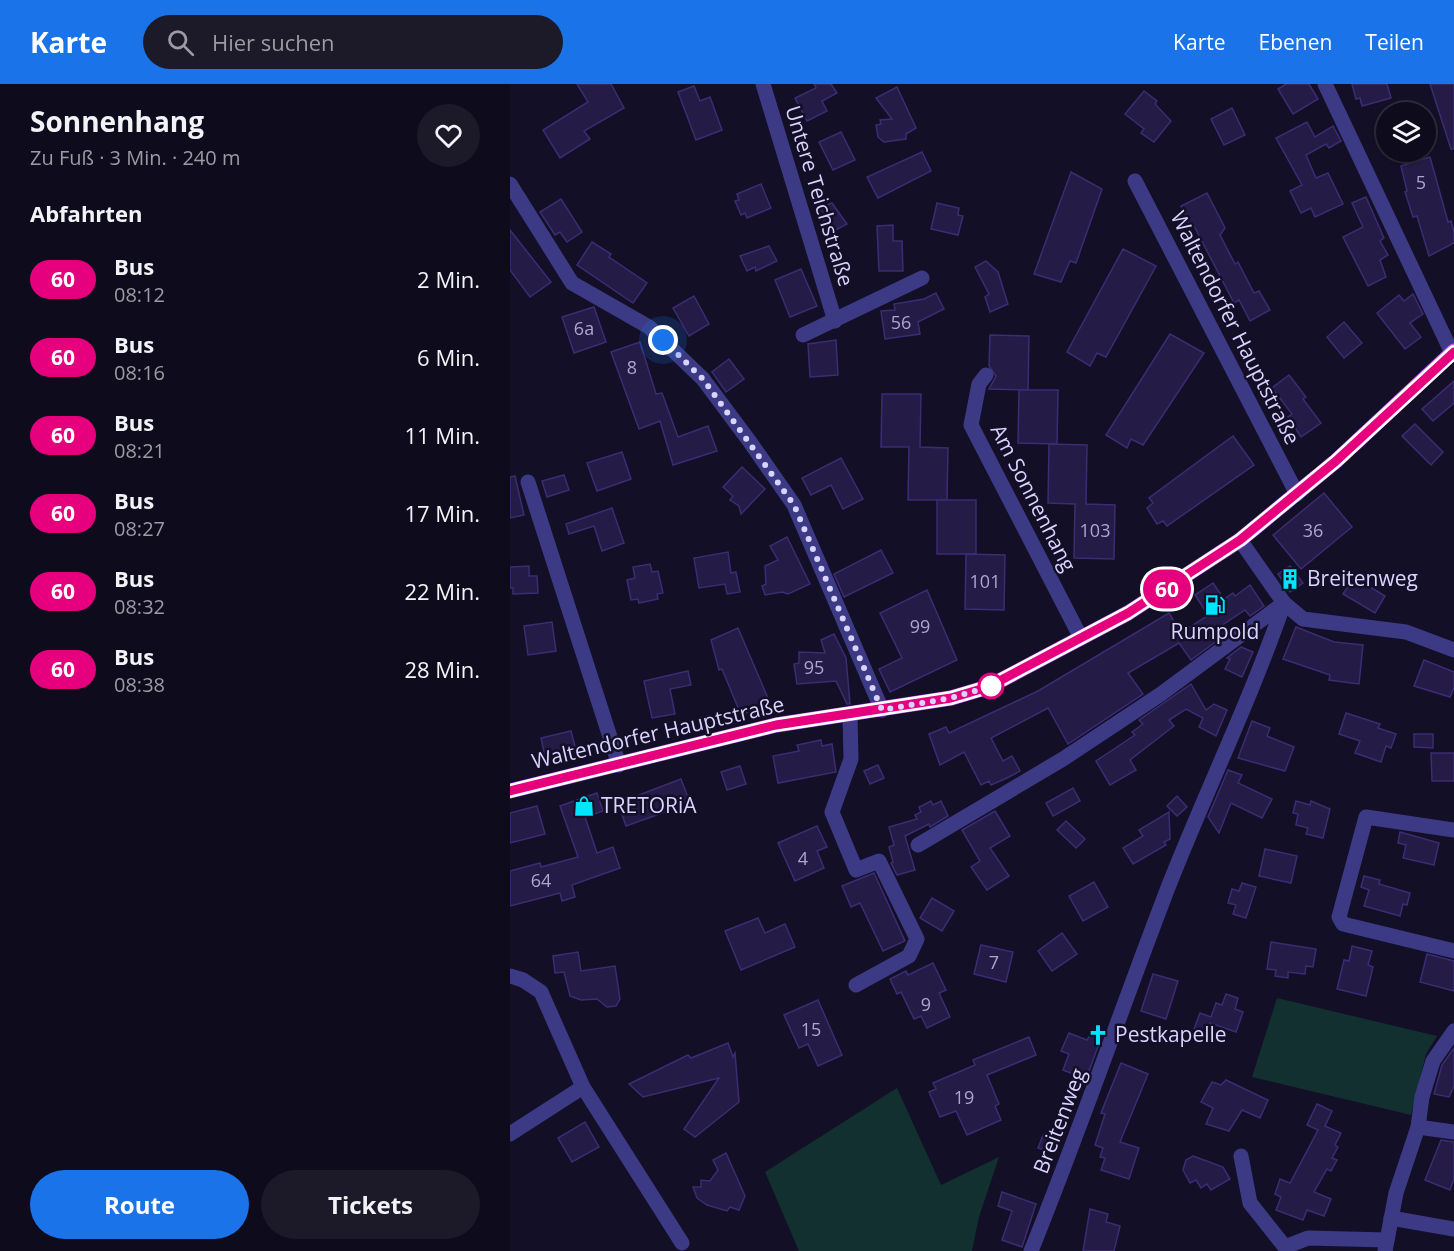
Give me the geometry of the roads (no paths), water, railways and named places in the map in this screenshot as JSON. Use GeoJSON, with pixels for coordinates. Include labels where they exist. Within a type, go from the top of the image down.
{"type":"FeatureCollection","features":[{"type":"Feature","properties":{"kind":"main road","name":"Waltendorfer Hauptstraße"},"geometry":{"type":"LineString","coordinates":[[510,791],[776,725],[951,698],[988,687],[1163,592],[1240,540],[1297,494],[1453,352]]}},
{"type":"Feature","properties":{"kind":"street","name":"Untere Teichstraße"},"geometry":{"type":"LineString","coordinates":[[763,84],[835,321]]}},
{"type":"Feature","properties":{"kind":"street"},"geometry":{"type":"LineString","coordinates":[[1325,84],[1453,352]]}},
{"type":"Feature","properties":{"kind":"street","name":"Waltendorfer Hauptstraße"},"geometry":{"type":"LineString","coordinates":[[1135,181],[1297,494]]}},
{"type":"Feature","properties":{"kind":"street"},"geometry":{"type":"LineString","coordinates":[[510,184],[572,284],[649,327],[703,379],[750,442],[794,505],[882,710]]}},
{"type":"Feature","properties":{"kind":"street","name":"Untere Teichstraße"},"geometry":{"type":"LineString","coordinates":[[803,334],[835,321],[922,278]]}},
{"type":"Feature","properties":{"kind":"street","name":"Am Sonnenhang"},"geometry":{"type":"LineString","coordinates":[[986,375],[979,384],[971,425],[1081,638]]}},
{"type":"Feature","properties":{"kind":"street"},"geometry":{"type":"LineString","coordinates":[[528,483],[619,765]]}},
{"type":"Feature","properties":{"kind":"street"},"geometry":{"type":"LineString","coordinates":[[1240,540],[1284,603],[1303,620],[1406,632],[1454,650]]}},
{"type":"Feature","properties":{"kind":"street"},"geometry":{"type":"LineString","coordinates":[[918,845],[1102,733],[1161,694],[1284,603]]}},
{"type":"Feature","properties":{"kind":"street","name":"Breitenweg"},"geometry":{"type":"LineString","coordinates":[[1031,1251],[1082,1125],[1170,884],[1265,659],[1284,603]]}},
{"type":"Feature","properties":{"kind":"street"},"geometry":{"type":"LineString","coordinates":[[850,715],[851,759],[832,812],[856,870],[879,861],[917,939],[909,956],[856,985]]}},
{"type":"Feature","properties":{"kind":"street"},"geometry":{"type":"LineString","coordinates":[[1454,830],[1366,817],[1340,917],[1343,924],[1454,951]]}},
{"type":"Feature","properties":{"kind":"street"},"geometry":{"type":"LineString","coordinates":[[517,978],[541,992],[583,1087],[682,1243]]}},
{"type":"Feature","properties":{"kind":"street"},"geometry":{"type":"LineString","coordinates":[[1241,1156],[1250,1203],[1285,1249],[1308,1238],[1386,1246],[1396,1193],[1418,1126],[1422,1097],[1433,1061],[1454,1031]]}},
{"type":"Feature","properties":{"kind":"street"},"geometry":{"type":"LineString","coordinates":[[510,1134],[583,1087]]}},
{"type":"Feature","properties":{"kind":"street"},"geometry":{"type":"LineString","coordinates":[[1418,1126],[1454,1132]]}},
{"type":"Feature","properties":{"kind":"street"},"geometry":{"type":"LineString","coordinates":[[1391,1218],[1454,1229]]}},
{"type":"Feature","properties":{"kind":"place","name":"Breitenweg"},"geometry":{"type":"Point","coordinates":[1290,579]}},
{"type":"Feature","properties":{"kind":"place","name":"Rumpold"},"geometry":{"type":"Point","coordinates":[1215,605]}},
{"type":"Feature","properties":{"kind":"place","name":"TRETORiA"},"geometry":{"type":"Point","coordinates":[584,806]}},
{"type":"Feature","properties":{"kind":"place","name":"Pestkapelle"},"geometry":{"type":"Point","coordinates":[1098,1035]}}]}
